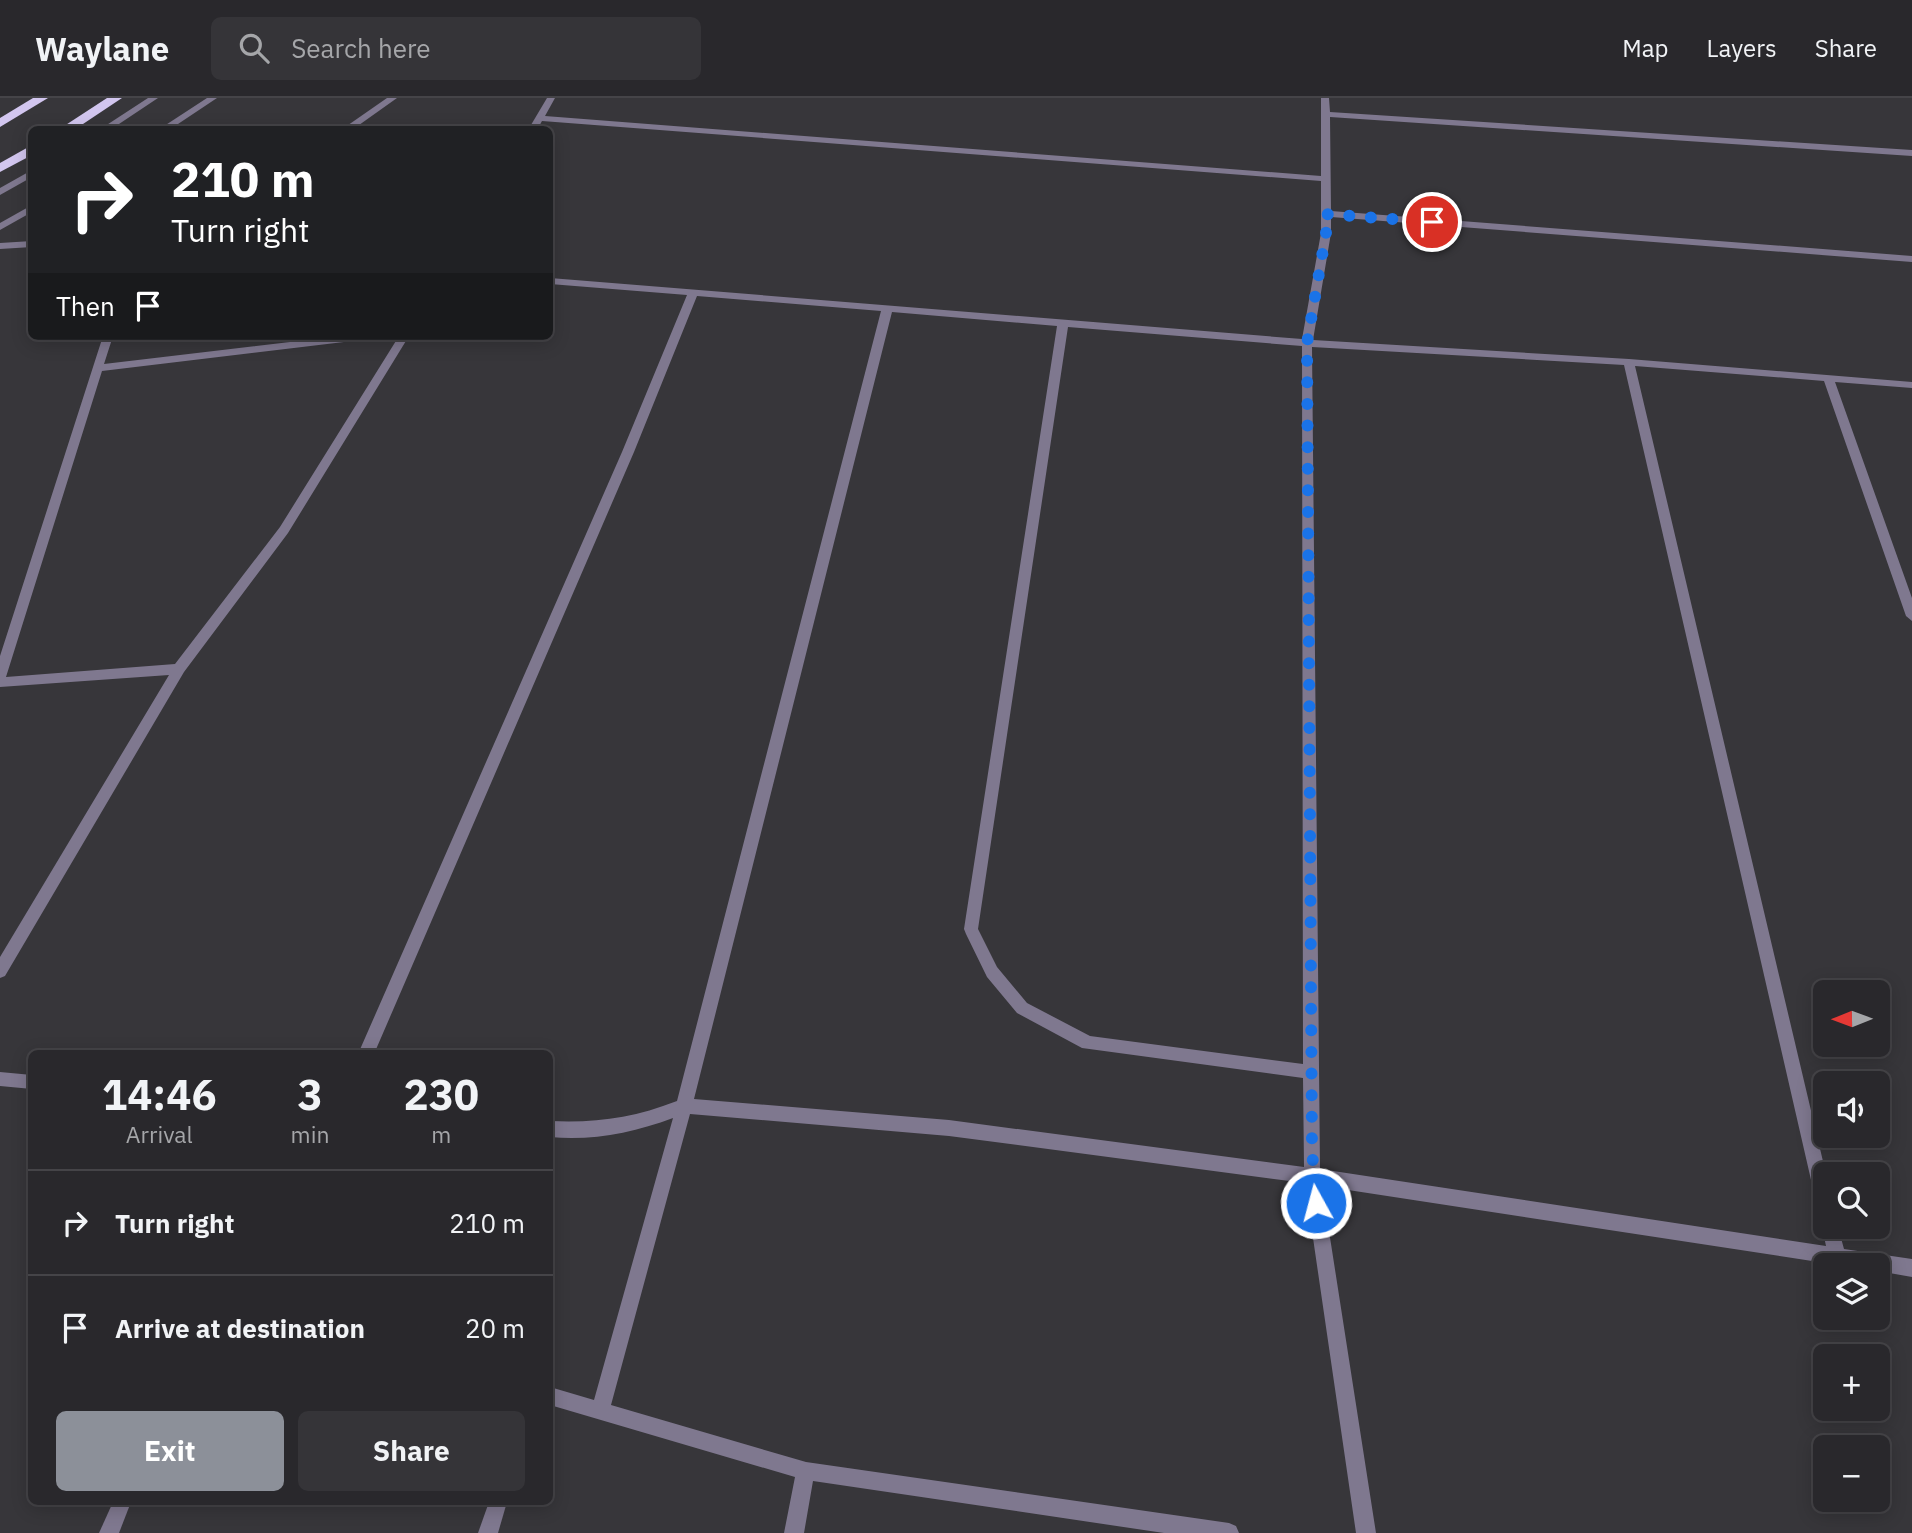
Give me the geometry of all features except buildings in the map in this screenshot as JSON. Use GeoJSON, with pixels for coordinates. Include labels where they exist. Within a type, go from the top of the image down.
{"type":"FeatureCollection","features":[{"type":"Feature","properties":{"kind":"highway"},"geometry":{"type":"LineString","coordinates":[[0,122],[42,98]]}},
{"type":"Feature","properties":{"kind":"highway"},"geometry":{"type":"LineString","coordinates":[[70,126],[116,98]]}},
{"type":"Feature","properties":{"kind":"highway"},"geometry":{"type":"LineString","coordinates":[[0,168],[28,151]]}},
{"type":"Feature","properties":{"kind":"street"},"geometry":{"type":"LineString","coordinates":[[109,126],[154,98]]}},
{"type":"Feature","properties":{"kind":"street"},"geometry":{"type":"LineString","coordinates":[[168,126],[213,98]]}},
{"type":"Feature","properties":{"kind":"street"},"geometry":{"type":"LineString","coordinates":[[351,126],[393,98]]}},
{"type":"Feature","properties":{"kind":"street"},"geometry":{"type":"LineString","coordinates":[[534,126],[551,98]]}},
{"type":"Feature","properties":{"kind":"street"},"geometry":{"type":"LineString","coordinates":[[1325,98],[1326,233],[1307,343],[1312,1176],[1366,1533]]}},
{"type":"Feature","properties":{"kind":"street"},"geometry":{"type":"LineString","coordinates":[[1326,114],[1912,153]]}},
{"type":"Feature","properties":{"kind":"street"},"geometry":{"type":"LineString","coordinates":[[539,118],[1326,179]]}},
{"type":"Feature","properties":{"kind":"street"},"geometry":{"type":"LineString","coordinates":[[0,192],[28,175]]}},
{"type":"Feature","properties":{"kind":"street"},"geometry":{"type":"LineString","coordinates":[[0,226],[28,210]]}},
{"type":"Feature","properties":{"kind":"street"},"geometry":{"type":"LineString","coordinates":[[1325,214],[1912,259]]}},
{"type":"Feature","properties":{"kind":"street"},"geometry":{"type":"LineString","coordinates":[[0,246],[28,244]]}},
{"type":"Feature","properties":{"kind":"street"},"geometry":{"type":"LineString","coordinates":[[553,281],[1307,343],[1629,362],[1912,385]]}},
{"type":"Feature","properties":{"kind":"street"},"geometry":{"type":"LineString","coordinates":[[368,1050],[628,452],[693,294]]}},
{"type":"Feature","properties":{"kind":"street"},"geometry":{"type":"LineString","coordinates":[[600,1410],[684,1106],[887,310]]}},
{"type":"Feature","properties":{"kind":"street"},"geometry":{"type":"LineString","coordinates":[[1063,323],[971,929],[992,972],[1022,1008],[1088,1044],[1311,1072]]}},
{"type":"Feature","properties":{"kind":"street"},"geometry":{"type":"LineString","coordinates":[[0,677],[107,340]]}},
{"type":"Feature","properties":{"kind":"street"},"geometry":{"type":"LineString","coordinates":[[99,368],[335,340]]}},
{"type":"Feature","properties":{"kind":"street"},"geometry":{"type":"LineString","coordinates":[[0,971],[179,669],[284,530],[402,340]]}},
{"type":"Feature","properties":{"kind":"street"},"geometry":{"type":"LineString","coordinates":[[1629,362],[1815,1162]]}},
{"type":"Feature","properties":{"kind":"street"},"geometry":{"type":"LineString","coordinates":[[1828,378],[1912,616]]}},
{"type":"Feature","properties":{"kind":"street"},"geometry":{"type":"LineString","coordinates":[[0,682],[179,669]]}},
{"type":"Feature","properties":{"kind":"street"},"geometry":{"type":"LineString","coordinates":[[0,1079],[28,1082]]}},
{"type":"Feature","properties":{"kind":"street"},"geometry":{"type":"LineString","coordinates":[[553,1129],[603,1131],[643,1122],[684,1106],[949,1128],[1312,1176],[1824,1253]]}},
{"type":"Feature","properties":{"kind":"street"},"geometry":{"type":"LineString","coordinates":[[1890,1264],[1912,1268]]}},
{"type":"Feature","properties":{"kind":"street"},"geometry":{"type":"LineString","coordinates":[[553,1397],[806,1471],[1229,1533]]}},
{"type":"Feature","properties":{"kind":"street"},"geometry":{"type":"LineString","coordinates":[[794,1533],[806,1471]]}},
{"type":"Feature","properties":{"kind":"street"},"geometry":{"type":"LineString","coordinates":[[109,1533],[121,1505]]}},
{"type":"Feature","properties":{"kind":"street"},"geometry":{"type":"LineString","coordinates":[[488,1533],[497,1505]]}},
{"type":"Feature","properties":{"kind":"route"},"geometry":{"type":"LineString","coordinates":[[1316,1203],[1312,1176],[1307,343],[1326,233],[1325,214],[1432,222]]}}]}
